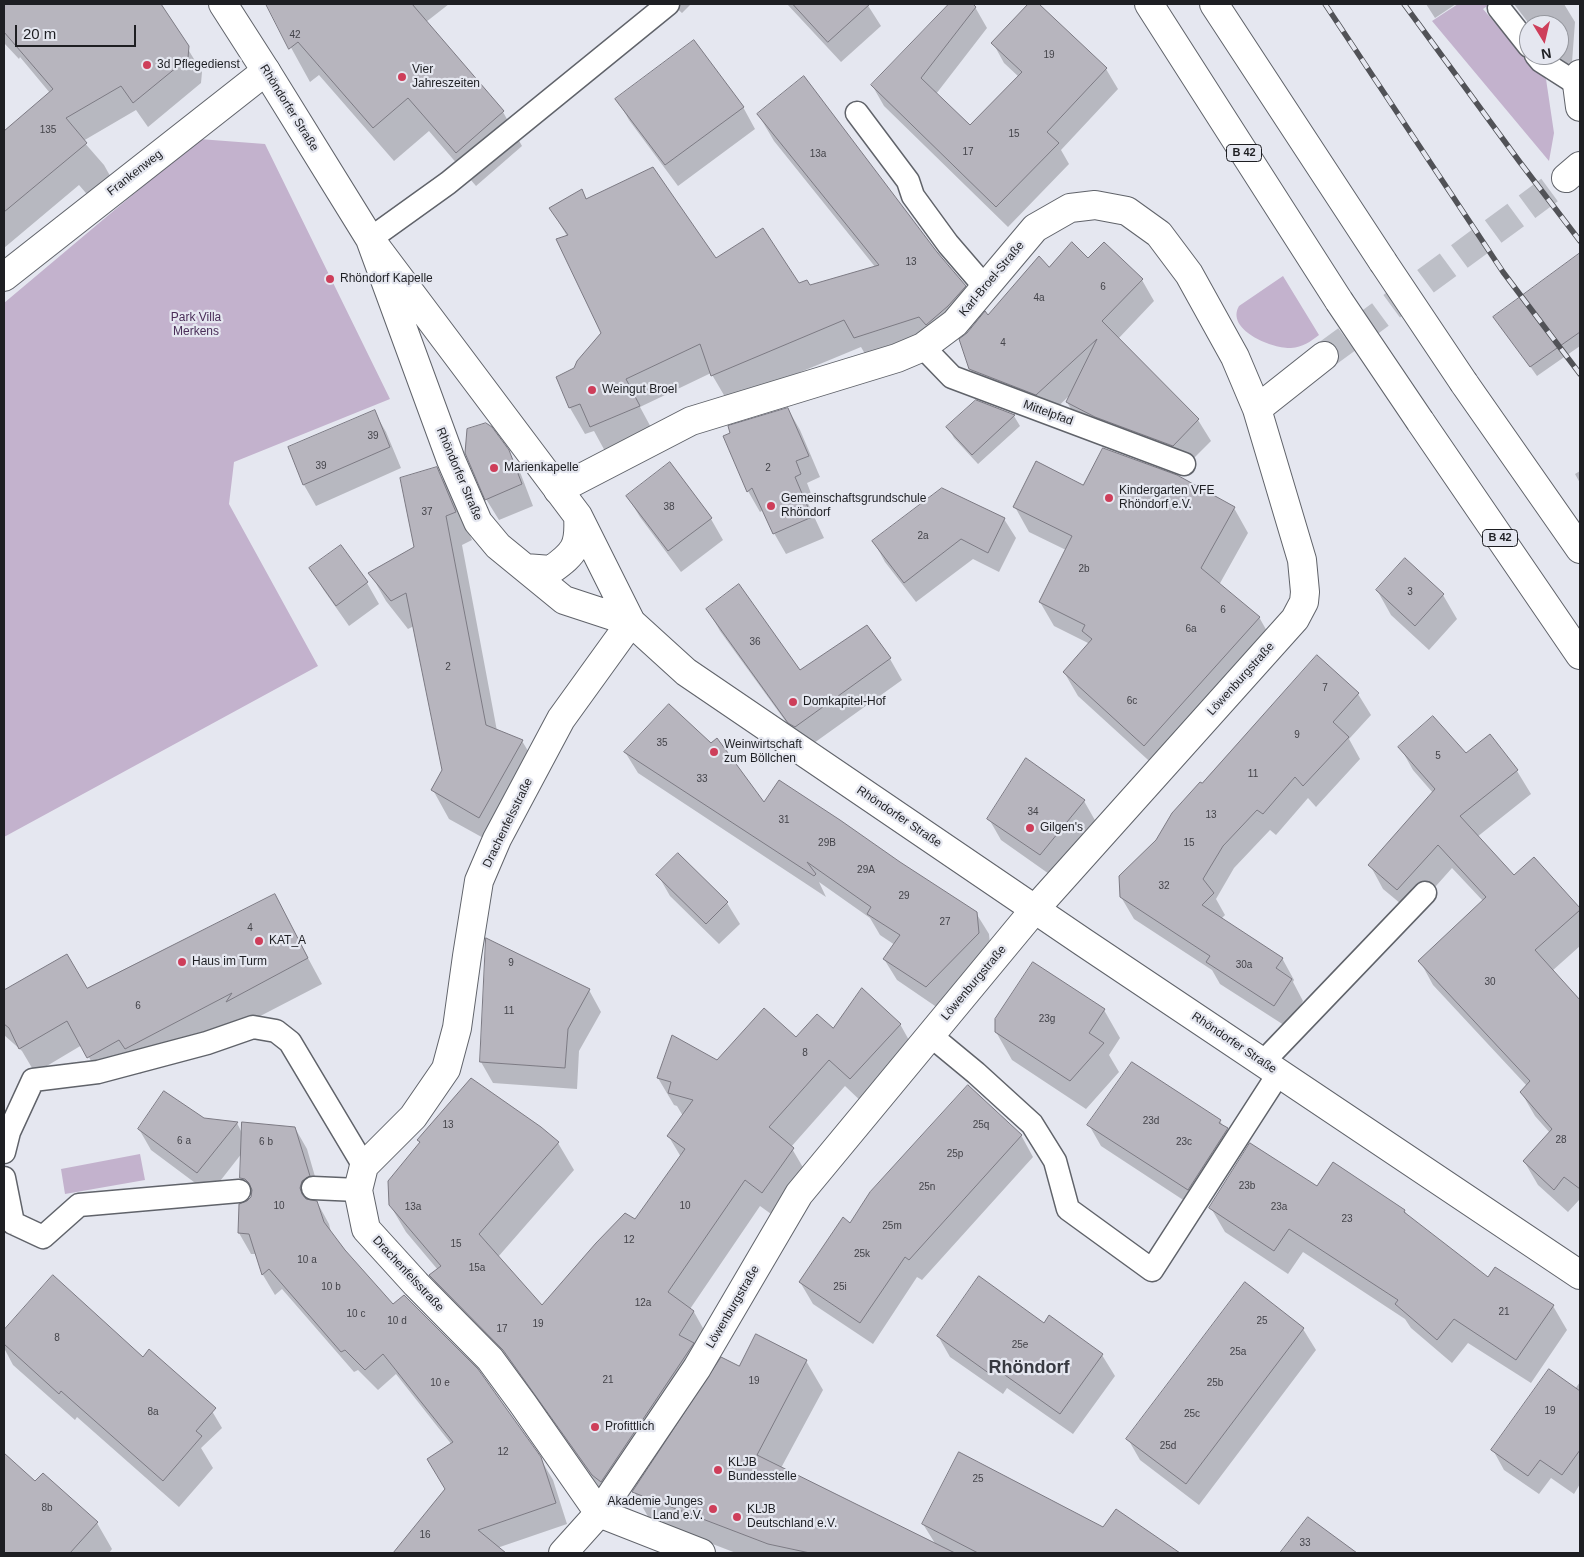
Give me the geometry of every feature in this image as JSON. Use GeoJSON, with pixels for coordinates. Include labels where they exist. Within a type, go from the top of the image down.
{"type":"FeatureCollection","features":[{"type":"Feature","properties":{"kind":"main road","name":"Rhöndorfer Straße"},"geometry":{"type":"LineString","coordinates":[[223,4],[370,240],[578,516],[631,622],[686,672],[1580,1275]]}},
{"type":"Feature","properties":{"kind":"main road","name":"B 42"},"geometry":{"type":"LineString","coordinates":[[1149,4],[1339,301],[1580,655]]}},
{"type":"Feature","properties":{"kind":"main road"},"geometry":{"type":"LineString","coordinates":[[1214,4],[1464,383],[1580,549]]}},
{"type":"Feature","properties":{"kind":"main road","name":"Frankenweg"},"geometry":{"type":"LineString","coordinates":[[4,277],[266,71]]}},
{"type":"Feature","properties":{"kind":"main road","name":"Karl-Broel-Straße"},"geometry":{"type":"LineString","coordinates":[[558,490],[691,421],[897,358],[923,347],[955,323],[1035,228],[1070,208],[1095,205],[1127,211],[1159,234],[1190,274],[1235,357],[1257,409]]}},
{"type":"Feature","properties":{"kind":"main road","name":"Rhöndorfer Straße"},"geometry":{"type":"LineString","coordinates":[[370,240],[451,460],[478,522],[498,546],[564,600],[631,622]]}},
{"type":"Feature","properties":{"kind":"main road"},"geometry":{"type":"LineString","coordinates":[[1257,409],[1324,356]]}},
{"type":"Feature","properties":{"kind":"main road","name":"Löwenburgstraße"},"geometry":{"type":"LineString","coordinates":[[563,1553],[599,1513],[697,1368],[799,1194],[1035,909],[1295,619],[1304,602],[1305,578],[1302,560],[1257,409]]}},
{"type":"Feature","properties":{"kind":"main road"},"geometry":{"type":"LineString","coordinates":[[525,568],[552,570],[566,560],[574,549],[579,536],[578,516]]}},
{"type":"Feature","properties":{"kind":"main road","name":"Drachenfelsstraße"},"geometry":{"type":"LineString","coordinates":[[599,1513],[490,1359],[416,1284],[366,1229],[361,1178],[413,1117],[446,1069],[457,1028],[466,956],[480,881],[497,839],[561,719],[631,622]]}},
{"type":"Feature","properties":{"kind":"main road"},"geometry":{"type":"LineString","coordinates":[[599,1513],[701,1553]]}},
{"type":"Feature","properties":{"kind":"lane"},"geometry":{"type":"LineString","coordinates":[[370,240],[448,183],[668,4]]}},
{"type":"Feature","properties":{"kind":"lane"},"geometry":{"type":"LineString","coordinates":[[1499,8],[1519,33]]}},
{"type":"Feature","properties":{"kind":"lane"},"geometry":{"type":"LineString","coordinates":[[1547,65],[1579,88]]}},
{"type":"Feature","properties":{"kind":"lane"},"geometry":{"type":"LineString","coordinates":[[857,113],[908,181],[913,196],[942,236],[985,287]]}},
{"type":"Feature","properties":{"kind":"lane","name":"Mittelpfad"},"geometry":{"type":"LineString","coordinates":[[923,347],[952,377],[1184,464]]}},
{"type":"Feature","properties":{"kind":"lane"},"geometry":{"type":"LineString","coordinates":[[930,1035],[976,1073],[1032,1124],[1055,1161],[1068,1209],[1152,1270],[1271,1068],[1425,893]]}},
{"type":"Feature","properties":{"kind":"lane"},"geometry":{"type":"LineString","coordinates":[[4,1152],[9,1132],[32,1080],[98,1072],[207,1043],[253,1027],[276,1031],[290,1042],[361,1178],[313,1188]]}},
{"type":"Feature","properties":{"kind":"lane"},"geometry":{"type":"LineString","coordinates":[[4,1178],[9,1228],[44,1237],[79,1205],[239,1191]]}},
{"type":"Feature","properties":{"kind":"green space"},"geometry":{"type":"Polygon","coordinates":[[[1458,4],[1490,4],[1483,9],[1519,51],[1519,65],[1531,65],[1546,79],[1554,133],[1549,161],[1432,21],[1458,4]]]}},
{"type":"Feature","properties":{"kind":"green space","name":"Park Villa Merkens"},"geometry":{"type":"Polygon","coordinates":[[[199,139],[265,144],[390,399],[234,462],[229,504],[318,666],[4,837],[4,303],[199,139]]]}},
{"type":"Feature","properties":{"kind":"green space"},"geometry":{"type":"Polygon","coordinates":[[[1283,276],[1319,335],[1299,347],[1291,348],[1273,345],[1253,336],[1239,323],[1236,315],[1239,306],[1283,276]]]}},
{"type":"Feature","properties":{"kind":"green space"},"geometry":{"type":"Polygon","coordinates":[[[140,1154],[145,1180],[65,1194],[61,1169],[140,1154]]]}},
{"type":"Feature","properties":{"kind":"building"},"geometry":{"type":"Polygon","coordinates":[[[4,4],[161,4],[189,46],[188,58],[133,103],[121,86],[66,118],[87,143],[4,212],[4,131],[53,89],[4,32],[4,4]]]}},
{"type":"Feature","properties":{"kind":"building","name":"Vier Jahreszeiten"},"geometry":{"type":"Polygon","coordinates":[[[266,4],[412,4],[504,111],[456,153],[408,98],[373,128],[298,42],[289,49],[266,4]]]}},
{"type":"Feature","properties":{"kind":"building"},"geometry":{"type":"Polygon","coordinates":[[[793,4],[870,4],[828,42],[793,4]]]}},
{"type":"Feature","properties":{"kind":"building"},"geometry":{"type":"Polygon","coordinates":[[[949,4],[973,4],[976,7],[921,78],[970,125],[1022,72],[991,43],[1028,4],[1039,4],[1107,68],[1047,132],[1059,143],[996,207],[871,85],[949,4]]]}},
{"type":"Feature","properties":{"kind":"building"},"geometry":{"type":"Polygon","coordinates":[[[694,40],[744,107],[665,165],[615,99],[694,40]]]}},
{"type":"Feature","properties":{"kind":"building"},"geometry":{"type":"Polygon","coordinates":[[[804,76],[937,252],[966,286],[948,306],[926,325],[919,317],[854,338],[844,320],[711,376],[700,344],[626,379],[640,406],[590,427],[580,404],[569,408],[556,377],[574,368],[577,361],[601,333],[556,239],[568,235],[549,208],[582,189],[586,199],[653,167],[716,258],[763,228],[799,283],[807,280],[810,285],[879,265],[757,114],[804,76]]]}},
{"type":"Feature","properties":{"kind":"building"},"geometry":{"type":"Polygon","coordinates":[[[1072,242],[1088,258],[1104,242],[1143,279],[1102,321],[1199,419],[1173,446],[1095,417],[1066,402],[1097,339],[1036,395],[969,369],[959,339],[967,333],[985,311],[988,315],[1039,256],[1049,267],[1072,242]]]}},
{"type":"Feature","properties":{"kind":"building"},"geometry":{"type":"Polygon","coordinates":[[[1580,253],[1580,332],[1530,367],[1493,317],[1580,253]]]}},
{"type":"Feature","properties":{"kind":"building"},"geometry":{"type":"Polygon","coordinates":[[[976,400],[1015,415],[972,455],[946,427],[976,400]]]}},
{"type":"Feature","properties":{"kind":"building"},"geometry":{"type":"Polygon","coordinates":[[[788,408],[809,456],[796,461],[801,474],[795,477],[812,517],[773,534],[752,488],[747,492],[723,436],[730,433],[728,426],[788,408]]]}},
{"type":"Feature","properties":{"kind":"building"},"geometry":{"type":"Polygon","coordinates":[[[375,410],[390,447],[303,485],[288,447],[375,410]]]}},
{"type":"Feature","properties":{"kind":"building","name":"Marienkapelle"},"geometry":{"type":"Polygon","coordinates":[[[486,423],[492,427],[509,450],[522,484],[485,500],[465,453],[467,429],[486,423]]]}},
{"type":"Feature","properties":{"kind":"building"},"geometry":{"type":"Polygon","coordinates":[[[1103,448],[1177,475],[1235,507],[1201,568],[1260,617],[1144,746],[1063,672],[1092,639],[1082,631],[1085,625],[1039,602],[1072,536],[1013,507],[1036,461],[1083,485],[1103,448]]]}},
{"type":"Feature","properties":{"kind":"building"},"geometry":{"type":"Polygon","coordinates":[[[670,462],[712,518],[668,551],[626,496],[670,462]]]}},
{"type":"Feature","properties":{"kind":"building"},"geometry":{"type":"Polygon","coordinates":[[[437,467],[456,512],[446,516],[486,725],[523,740],[479,818],[431,790],[442,770],[406,593],[391,601],[368,573],[414,547],[400,478],[437,467]]]}},
{"type":"Feature","properties":{"kind":"building"},"geometry":{"type":"Polygon","coordinates":[[[942,488],[1005,518],[988,553],[961,539],[904,583],[872,541],[942,488]]]}},
{"type":"Feature","properties":{"kind":"building"},"geometry":{"type":"Polygon","coordinates":[[[341,545],[368,582],[336,606],[309,568],[341,545]]]}},
{"type":"Feature","properties":{"kind":"building"},"geometry":{"type":"Polygon","coordinates":[[[1405,558],[1444,594],[1415,626],[1376,590],[1405,558]]]}},
{"type":"Feature","properties":{"kind":"building"},"geometry":{"type":"Polygon","coordinates":[[[739,584],[800,670],[867,625],[891,658],[795,727],[788,723],[706,609],[739,584]]]}},
{"type":"Feature","properties":{"kind":"building"},"geometry":{"type":"Polygon","coordinates":[[[1317,655],[1359,693],[1333,722],[1349,737],[1303,786],[1295,777],[1263,814],[1257,810],[1223,846],[1203,879],[1214,893],[1202,905],[1283,958],[1276,968],[1292,979],[1274,1006],[1206,962],[1210,956],[1120,897],[1119,876],[1156,840],[1172,813],[1200,782],[1202,783],[1317,655]]]}},
{"type":"Feature","properties":{"kind":"building"},"geometry":{"type":"Polygon","coordinates":[[[669,704],[711,743],[717,738],[764,802],[779,780],[977,912],[979,933],[926,987],[883,959],[900,935],[867,914],[871,907],[807,862],[816,874],[814,876],[624,752],[669,704]]]}},
{"type":"Feature","properties":{"kind":"building"},"geometry":{"type":"Polygon","coordinates":[[[1433,716],[1466,753],[1490,734],[1518,770],[1460,816],[1514,875],[1534,857],[1580,908],[1535,950],[1580,1000],[1580,1189],[1564,1177],[1554,1190],[1523,1161],[1552,1129],[1520,1092],[1530,1081],[1418,961],[1486,897],[1438,845],[1397,890],[1368,865],[1435,789],[1398,747],[1433,716]]]}},
{"type":"Feature","properties":{"kind":"building"},"geometry":{"type":"Polygon","coordinates":[[[1026,758],[1085,800],[1040,855],[987,819],[1026,758]]]}},
{"type":"Feature","properties":{"kind":"building"},"geometry":{"type":"Polygon","coordinates":[[[678,853],[728,902],[706,924],[656,875],[678,853]]]}},
{"type":"Feature","properties":{"kind":"building"},"geometry":{"type":"Polygon","coordinates":[[[275,894],[308,958],[226,1002],[232,993],[125,1049],[119,1040],[87,1058],[67,1021],[19,1049],[9,1028],[4,1024],[4,990],[67,954],[87,988],[275,894]]]}},
{"type":"Feature","properties":{"kind":"building"},"geometry":{"type":"Polygon","coordinates":[[[486,938],[590,989],[568,1029],[565,1068],[480,1062],[486,938]]]}},
{"type":"Feature","properties":{"kind":"building"},"geometry":{"type":"Polygon","coordinates":[[[1033,962],[1105,1009],[1089,1033],[1104,1043],[1070,1081],[995,1032],[995,1019],[1033,962]]]}},
{"type":"Feature","properties":{"kind":"building"},"geometry":{"type":"Polygon","coordinates":[[[862,988],[901,1024],[850,1079],[829,1060],[769,1127],[794,1148],[762,1193],[745,1180],[668,1292],[694,1311],[679,1335],[694,1343],[601,1482],[592,1475],[503,1350],[429,1275],[441,1266],[389,1205],[388,1181],[420,1142],[417,1140],[471,1078],[541,1127],[559,1142],[479,1234],[542,1305],[625,1213],[635,1219],[685,1149],[667,1136],[693,1100],[668,1093],[671,1082],[657,1078],[672,1035],[717,1060],[764,1008],[796,1037],[817,1014],[833,1028],[862,988]]]}},
{"type":"Feature","properties":{"kind":"building"},"geometry":{"type":"Polygon","coordinates":[[[1132,1062],[1221,1120],[1219,1123],[1228,1128],[1188,1190],[1087,1125],[1132,1062]]]}},
{"type":"Feature","properties":{"kind":"building"},"geometry":{"type":"Polygon","coordinates":[[[968,1085],[1022,1135],[909,1260],[905,1257],[860,1323],[799,1282],[843,1217],[850,1223],[870,1192],[968,1085]]]}},
{"type":"Feature","properties":{"kind":"building"},"geometry":{"type":"Polygon","coordinates":[[[164,1091],[204,1118],[238,1122],[197,1173],[138,1129],[164,1091]]]}},
{"type":"Feature","properties":{"kind":"building"},"geometry":{"type":"Polygon","coordinates":[[[242,1122],[295,1127],[310,1176],[302,1181],[300,1188],[302,1194],[306,1199],[317,1201],[324,1222],[345,1250],[393,1304],[404,1295],[478,1369],[541,1457],[556,1503],[478,1530],[506,1553],[393,1553],[445,1489],[427,1459],[453,1442],[383,1354],[365,1370],[345,1350],[341,1352],[269,1269],[262,1275],[249,1234],[238,1233],[239,1204],[251,1197],[252,1190],[245,1179],[240,1178],[242,1122]]]}},
{"type":"Feature","properties":{"kind":"building"},"geometry":{"type":"Polygon","coordinates":[[[1250,1143],[1317,1186],[1333,1162],[1405,1210],[1404,1212],[1488,1277],[1495,1267],[1554,1305],[1516,1360],[1454,1319],[1437,1340],[1395,1304],[1398,1300],[1289,1229],[1274,1251],[1209,1208],[1250,1143]]]}},
{"type":"Feature","properties":{"kind":"building"},"geometry":{"type":"Polygon","coordinates":[[[53,1275],[143,1357],[149,1349],[216,1408],[196,1431],[202,1436],[163,1481],[61,1391],[59,1394],[4,1344],[4,1330],[53,1275]]]}},
{"type":"Feature","properties":{"kind":"building"},"geometry":{"type":"Polygon","coordinates":[[[979,1276],[1044,1323],[1049,1315],[1103,1354],[1060,1414],[995,1368],[990,1374],[937,1336],[979,1276]]]}},
{"type":"Feature","properties":{"kind":"building"},"geometry":{"type":"Polygon","coordinates":[[[1245,1282],[1304,1328],[1186,1484],[1126,1439],[1245,1282]]]}},
{"type":"Feature","properties":{"kind":"building","name":"KLJB Bundesstelle"},"geometry":{"type":"Polygon","coordinates":[[[756,1334],[807,1360],[757,1455],[955,1553],[810,1553],[768,1544],[632,1492],[721,1357],[739,1366],[756,1334]]]}},
{"type":"Feature","properties":{"kind":"building"},"geometry":{"type":"Polygon","coordinates":[[[1549,1369],[1580,1391],[1580,1450],[1562,1475],[1540,1460],[1528,1476],[1491,1450],[1549,1369]]]}},
{"type":"Feature","properties":{"kind":"building"},"geometry":{"type":"Polygon","coordinates":[[[959,1452],[1103,1527],[1116,1509],[1180,1553],[978,1553],[922,1524],[959,1452]]]}},
{"type":"Feature","properties":{"kind":"building"},"geometry":{"type":"Polygon","coordinates":[[[4,1453],[35,1481],[43,1473],[98,1522],[70,1553],[4,1553],[4,1453]]]}},
{"type":"Feature","properties":{"kind":"building"},"geometry":{"type":"Polygon","coordinates":[[[1308,1517],[1357,1553],[1280,1553],[1308,1517]]]}},
{"type":"Feature","properties":{"kind":"tunnel"},"geometry":{"type":"LineString","coordinates":[[1324,356],[1566,178]]}},
{"type":"Feature","properties":{"kind":"railway"},"geometry":{"type":"LineString","coordinates":[[1325,4],[1503,272],[1580,374]]}},
{"type":"Feature","properties":{"kind":"railway"},"geometry":{"type":"LineString","coordinates":[[1404,4],[1580,241]]}},
{"type":"Feature","properties":{"kind":"place","name":"3d Pflegedienst"},"geometry":{"type":"Point","coordinates":[147,65]}},
{"type":"Feature","properties":{"kind":"place","name":"Vier Jahreszeiten"},"geometry":{"type":"Point","coordinates":[402,77]}},
{"type":"Feature","properties":{"kind":"place","name":"Rhöndorf Kapelle"},"geometry":{"type":"Point","coordinates":[330,279]}},
{"type":"Feature","properties":{"kind":"place","name":"Weingut Broel"},"geometry":{"type":"Point","coordinates":[592,390]}},
{"type":"Feature","properties":{"kind":"place","name":"Marienkapelle"},"geometry":{"type":"Point","coordinates":[494,468]}},
{"type":"Feature","properties":{"kind":"place","name":"Kindergarten VFE Rhöndorf e.V."},"geometry":{"type":"Point","coordinates":[1109,498]}},
{"type":"Feature","properties":{"kind":"place","name":"Gemeinschaftsgrundschule Rhöndorf"},"geometry":{"type":"Point","coordinates":[771,506]}},
{"type":"Feature","properties":{"kind":"place","name":"Domkapitel-Hof"},"geometry":{"type":"Point","coordinates":[793,702]}},
{"type":"Feature","properties":{"kind":"place","name":"Weinwirtschaft zum Böllchen"},"geometry":{"type":"Point","coordinates":[714,752]}},
{"type":"Feature","properties":{"kind":"place","name":"Gilgen's"},"geometry":{"type":"Point","coordinates":[1030,828]}},
{"type":"Feature","properties":{"kind":"place","name":"KAT_A"},"geometry":{"type":"Point","coordinates":[259,941]}},
{"type":"Feature","properties":{"kind":"place","name":"Haus im Turm"},"geometry":{"type":"Point","coordinates":[182,962]}},
{"type":"Feature","properties":{"kind":"place","name":"Profittlich"},"geometry":{"type":"Point","coordinates":[595,1427]}},
{"type":"Feature","properties":{"kind":"place","name":"KLJB Bundesstelle"},"geometry":{"type":"Point","coordinates":[718,1470]}},
{"type":"Feature","properties":{"kind":"place","name":"Akademie Junges Land e.V."},"geometry":{"type":"Point","coordinates":[713,1509]}},
{"type":"Feature","properties":{"kind":"place","name":"KLJB Deutschland e.V."},"geometry":{"type":"Point","coordinates":[737,1517]}},
{"type":"Feature","properties":{"kind":"district","name":"Rhöndorf"},"geometry":{"type":"Point","coordinates":[1029,1368]}}]}
